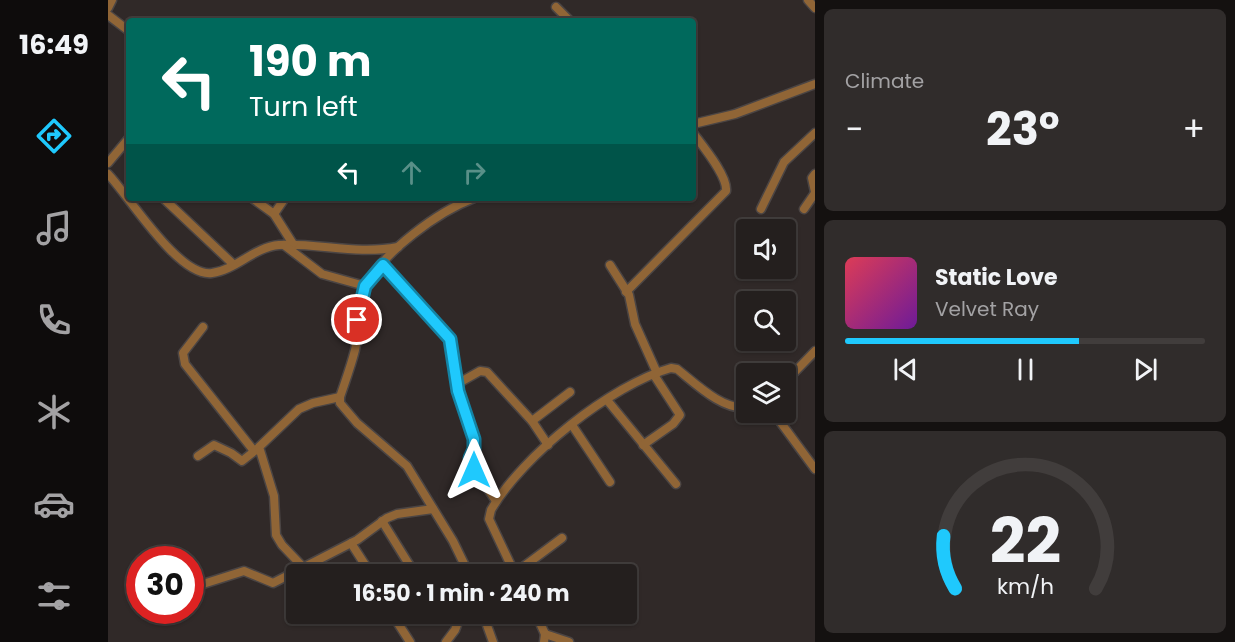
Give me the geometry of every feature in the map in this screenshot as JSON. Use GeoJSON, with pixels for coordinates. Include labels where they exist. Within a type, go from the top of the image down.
{"type":"FeatureCollection","features":[{"type":"Feature","properties":{"kind":"street"},"geometry":{"type":"LineString","coordinates":[[108,8],[112,0]]}},
{"type":"Feature","properties":{"kind":"street"},"geometry":{"type":"LineString","coordinates":[[808,0],[815,8]]}},
{"type":"Feature","properties":{"kind":"street"},"geometry":{"type":"LineString","coordinates":[[556,7],[567,18]]}},
{"type":"Feature","properties":{"kind":"street"},"geometry":{"type":"LineString","coordinates":[[108,15],[126,29]]}},
{"type":"Feature","properties":{"kind":"street"},"geometry":{"type":"LineString","coordinates":[[696,123],[735,114],[815,84]]}},
{"type":"Feature","properties":{"kind":"street"},"geometry":{"type":"LineString","coordinates":[[761,209],[784,162],[815,133]]}},
{"type":"Feature","properties":{"kind":"street"},"geometry":{"type":"LineString","coordinates":[[627,292],[726,191],[727,186],[720,173],[696,137]]}},
{"type":"Feature","properties":{"kind":"street"},"geometry":{"type":"LineString","coordinates":[[108,163],[126,142]]}},
{"type":"Feature","properties":{"kind":"street"},"geometry":{"type":"LineString","coordinates":[[108,174],[126,194]]}},
{"type":"Feature","properties":{"kind":"street"},"geometry":{"type":"LineString","coordinates":[[804,209],[814,199],[812,178],[815,174]]}},
{"type":"Feature","properties":{"kind":"street"},"geometry":{"type":"LineString","coordinates":[[132,201],[138,215],[188,265],[202,273],[214,273],[270,246],[293,244],[373,252],[399,247]]}},
{"type":"Feature","properties":{"kind":"street"},"geometry":{"type":"LineString","coordinates":[[166,201],[233,264]]}},
{"type":"Feature","properties":{"kind":"street"},"geometry":{"type":"LineString","coordinates":[[256,201],[274,214],[293,244]]}},
{"type":"Feature","properties":{"kind":"street"},"geometry":{"type":"LineString","coordinates":[[274,214],[283,201]]}},
{"type":"Feature","properties":{"kind":"street"},"geometry":{"type":"LineString","coordinates":[[459,201],[427,223],[399,247],[365,286],[357,320],[356,348],[340,403],[357,423],[407,466],[463,564]]}},
{"type":"Feature","properties":{"kind":"street"},"geometry":{"type":"LineString","coordinates":[[284,245],[322,274],[365,286]]}},
{"type":"Feature","properties":{"kind":"street"},"geometry":{"type":"LineString","coordinates":[[383,265],[450,339],[457,384],[474,439],[470,463],[496,501]]}},
{"type":"Feature","properties":{"kind":"street"},"geometry":{"type":"LineString","coordinates":[[610,265],[631,301],[635,324],[655,374],[680,415],[673,424],[643,445]]}},
{"type":"Feature","properties":{"kind":"street"},"geometry":{"type":"LineString","coordinates":[[203,327],[183,353],[185,364],[257,449],[274,496],[276,535],[300,564]]}},
{"type":"Feature","properties":{"kind":"street"},"geometry":{"type":"LineString","coordinates":[[796,371],[815,351]]}},
{"type":"Feature","properties":{"kind":"street"},"geometry":{"type":"LineString","coordinates":[[510,564],[489,519],[496,501],[548,445],[607,400],[671,368],[677,369],[727,404],[736,407]]}},
{"type":"Feature","properties":{"kind":"street"},"geometry":{"type":"LineString","coordinates":[[457,384],[483,370],[532,421],[548,445]]}},
{"type":"Feature","properties":{"kind":"street"},"geometry":{"type":"LineString","coordinates":[[532,421],[570,392]]}},
{"type":"Feature","properties":{"kind":"street"},"geometry":{"type":"LineString","coordinates":[[198,456],[214,445],[242,461],[299,409],[313,403],[340,398]]}},
{"type":"Feature","properties":{"kind":"street"},"geometry":{"type":"LineString","coordinates":[[607,400],[676,484]]}},
{"type":"Feature","properties":{"kind":"street"},"geometry":{"type":"LineString","coordinates":[[781,423],[815,469]]}},
{"type":"Feature","properties":{"kind":"street"},"geometry":{"type":"LineString","coordinates":[[572,425],[610,482]]}},
{"type":"Feature","properties":{"kind":"street"},"geometry":{"type":"LineString","coordinates":[[309,564],[351,543],[382,521],[398,514],[433,509]]}},
{"type":"Feature","properties":{"kind":"street"},"geometry":{"type":"LineString","coordinates":[[382,521],[410,564]]}},
{"type":"Feature","properties":{"kind":"street"},"geometry":{"type":"LineString","coordinates":[[528,564],[562,538]]}},
{"type":"Feature","properties":{"kind":"street"},"geometry":{"type":"LineString","coordinates":[[351,543],[364,564]]}},
{"type":"Feature","properties":{"kind":"street"},"geometry":{"type":"LineString","coordinates":[[204,584],[244,571],[273,583],[286,576]]}},
{"type":"Feature","properties":{"kind":"street"},"geometry":{"type":"LineString","coordinates":[[398,624],[410,642]]}},
{"type":"Feature","properties":{"kind":"street"},"geometry":{"type":"LineString","coordinates":[[446,642],[456,624]]}},
{"type":"Feature","properties":{"kind":"street"},"geometry":{"type":"LineString","coordinates":[[487,624],[493,642]]}},
{"type":"Feature","properties":{"kind":"street"},"geometry":{"type":"LineString","coordinates":[[545,638],[568,642]]}},
{"type":"Feature","properties":{"kind":"route"},"geometry":{"type":"LineString","coordinates":[[357,320],[365,286],[383,265],[450,339],[458,391],[474,439],[470,463],[474,470]]}}]}
